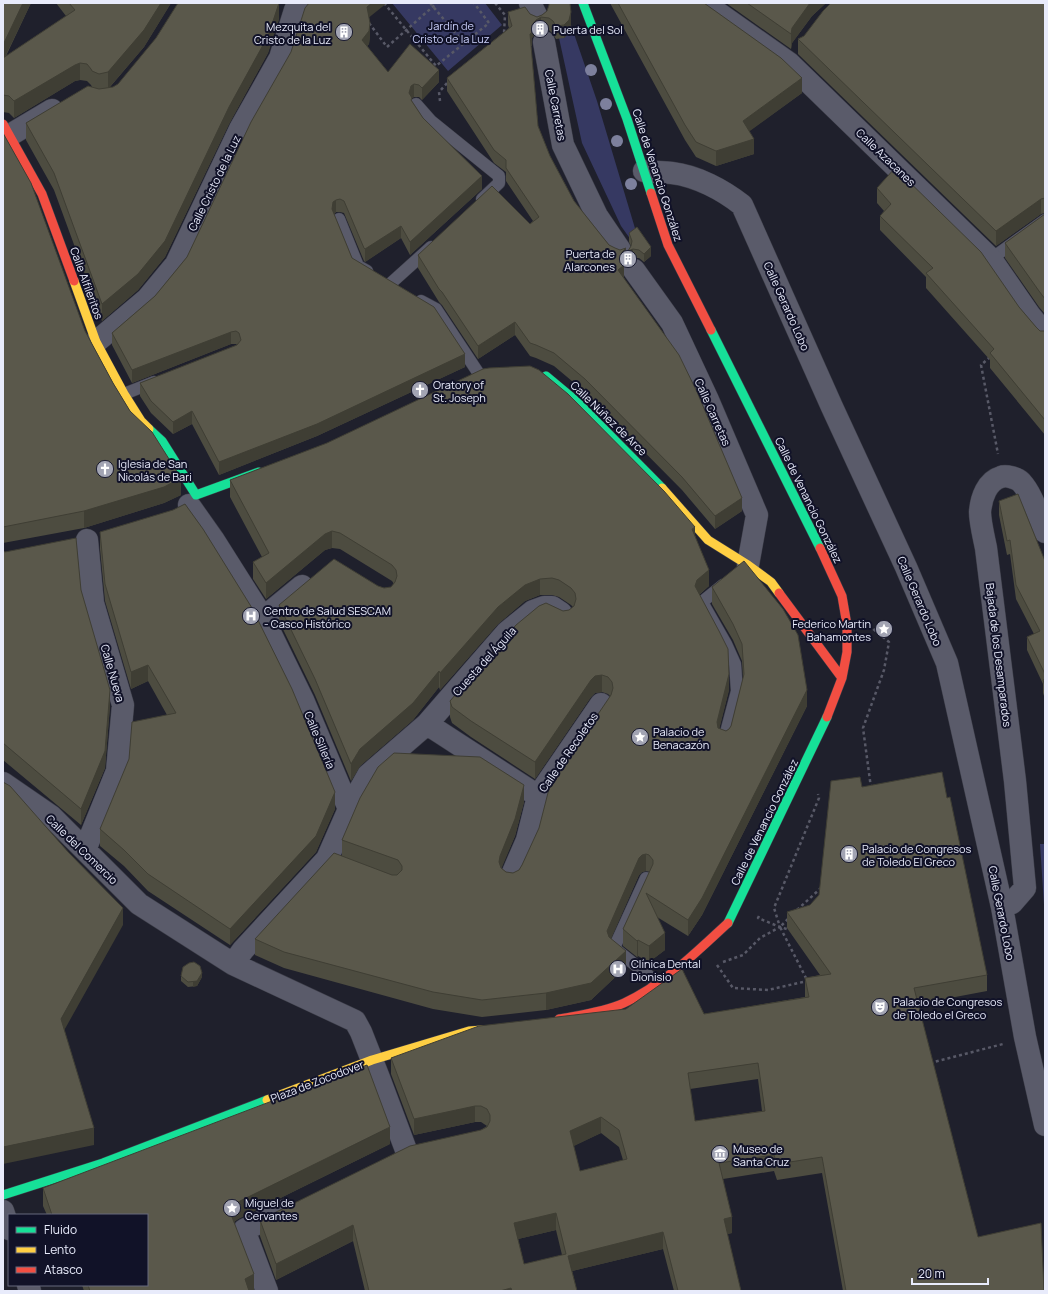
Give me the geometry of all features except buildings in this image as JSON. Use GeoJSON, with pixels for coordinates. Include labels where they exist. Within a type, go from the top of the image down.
{"type":"FeatureCollection","features":[{"type":"Feature","properties":{"kind":"street","name":"Calle de Venancio González"},"geometry":{"type":"LineString","coordinates":[[548,1022],[599,1011],[624,1003],[658,984],[683,965],[729,922],[825,723],[842,678],[847,652],[847,632],[842,596],[807,521],[668,245],[627,119],[583,3]]}},
{"type":"Feature","properties":{"kind":"street","name":"Calle Azacanes"},"geometry":{"type":"LineString","coordinates":[[704,3],[789,63],[991,259],[1029,314],[1045,334]]}},
{"type":"Feature","properties":{"kind":"street"},"geometry":{"type":"LineString","coordinates":[[273,5],[298,6]]}},
{"type":"Feature","properties":{"kind":"street","name":"Calle Cristo de la Luz"},"geometry":{"type":"LineString","coordinates":[[96,342],[147,299],[176,264],[240,129],[280,58],[298,6]]}},
{"type":"Feature","properties":{"kind":"street","name":"Calle Carretas"},"geometry":{"type":"LineString","coordinates":[[544,42],[563,145],[597,216],[620,250]]}},
{"type":"Feature","properties":{"kind":"street"},"geometry":{"type":"LineString","coordinates":[[6,129],[68,100]]}},
{"type":"Feature","properties":{"kind":"street","name":"Calle Alfileritos"},"geometry":{"type":"LineString","coordinates":[[6,129],[42,194],[96,342],[124,394],[141,421],[162,441],[193,500]]}},
{"type":"Feature","properties":{"kind":"street","name":"Calle Gerardo Lobo"},"geometry":{"type":"LineString","coordinates":[[644,172],[673,173],[694,179],[732,197],[742,205],[832,407],[906,567],[947,663],[1002,907],[1025,1037],[1045,1125]]}},
{"type":"Feature","properties":{"kind":"street","name":"Calle Carretas"},"geometry":{"type":"LineString","coordinates":[[634,270],[672,323],[708,400],[757,515],[740,572]]}},
{"type":"Feature","properties":{"kind":"street","name":"Calle Núñez de Arce"},"geometry":{"type":"LineString","coordinates":[[536,371],[546,376],[576,401],[673,499],[708,540],[740,572],[771,582],[842,678]]}},
{"type":"Feature","properties":{"kind":"street"},"geometry":{"type":"LineString","coordinates":[[169,515],[193,500],[266,470]]}},
{"type":"Feature","properties":{"kind":"street"},"geometry":{"type":"LineString","coordinates":[[1003,476],[1019,480],[1025,487],[1045,532]]}},
{"type":"Feature","properties":{"kind":"street","name":"Bajada de los Desamparados"},"geometry":{"type":"LineString","coordinates":[[1002,907],[1012,903],[1025,888],[1015,781],[986,548],[980,512],[985,489],[995,479],[1003,476]]}},
{"type":"Feature","properties":{"kind":"street","name":"Calle Sillería"},"geometry":{"type":"LineString","coordinates":[[193,500],[213,539],[263,618],[303,700],[349,809]]}},
{"type":"Feature","properties":{"kind":"street"},"geometry":{"type":"LineString","coordinates":[[65,544],[87,540],[109,533]]}},
{"type":"Feature","properties":{"kind":"street","name":"Calle Nueva"},"geometry":{"type":"LineString","coordinates":[[85,850],[117,771],[122,705],[93,603],[87,540]]}},
{"type":"Feature","properties":{"kind":"street"},"geometry":{"type":"LineString","coordinates":[[263,618],[315,575]]}},
{"type":"Feature","properties":{"kind":"street","name":"Cuesta del Águila"},"geometry":{"type":"LineString","coordinates":[[349,809],[368,775],[427,724],[507,632],[533,610],[544,607],[552,607],[564,615]]}},
{"type":"Feature","properties":{"kind":"street","name":"Calle de Recoletos"},"geometry":{"type":"LineString","coordinates":[[511,877],[527,840],[538,796],[601,704]]}},
{"type":"Feature","properties":{"kind":"street"},"geometry":{"type":"LineString","coordinates":[[427,724],[538,796]]}},
{"type":"Feature","properties":{"kind":"street","name":"Calle del Comercio"},"geometry":{"type":"LineString","coordinates":[[3,783],[51,816],[139,904]]}},
{"type":"Feature","properties":{"kind":"street"},"geometry":{"type":"LineString","coordinates":[[233,964],[243,950],[334,862],[349,809]]}},
{"type":"Feature","properties":{"kind":"street","name":"Plaza de Zocodover"},"geometry":{"type":"LineString","coordinates":[[3,1194],[103,1163],[372,1060],[355,1021],[233,964],[139,904]]}},
{"type":"Feature","properties":{"kind":"street"},"geometry":{"type":"LineString","coordinates":[[427,1146],[398,1154],[372,1060],[469,1031],[493,1028]]}},
{"type":"Feature","properties":{"kind":"street"},"geometry":{"type":"LineString","coordinates":[[267,1291],[244,1230],[300,1202]]}},
{"type":"Feature","properties":{"kind":"street"},"geometry":{"type":"LineString","coordinates":[[3,1211],[8,1226]]}},
{"type":"Feature","properties":{"kind":"lane"},"geometry":{"type":"LineString","coordinates":[[416,104],[431,121],[499,176],[499,183],[474,207]]}},
{"type":"Feature","properties":{"kind":"lane"},"geometry":{"type":"LineString","coordinates":[[339,219],[358,266],[436,310],[479,375]]}},
{"type":"Feature","properties":{"kind":"lane"},"geometry":{"type":"LineString","coordinates":[[991,259],[1045,220]]}},
{"type":"Feature","properties":{"kind":"lane"},"geometry":{"type":"LineString","coordinates":[[390,284],[437,241]]}},
{"type":"Feature","properties":{"kind":"lane"},"geometry":{"type":"LineString","coordinates":[[124,394],[168,377]]}},
{"type":"Feature","properties":{"kind":"lane"},"geometry":{"type":"LineString","coordinates":[[724,740],[737,691],[734,664],[726,644],[702,602],[740,572]]}},
{"type":"Feature","properties":{"kind":"lane"},"geometry":{"type":"LineString","coordinates":[[646,878],[614,948],[658,984]]}},
{"type":"Feature","properties":{"kind":"path"},"geometry":{"type":"LineString","coordinates":[[384,3],[436,66],[489,23],[474,3]]}},
{"type":"Feature","properties":{"kind":"path"},"geometry":{"type":"LineString","coordinates":[[430,3],[464,43]]}},
{"type":"Feature","properties":{"kind":"path"},"geometry":{"type":"LineString","coordinates":[[365,18],[387,47],[437,3]]}},
{"type":"Feature","properties":{"kind":"path"},"geometry":{"type":"LineString","coordinates":[[495,3],[505,15],[504,34]]}},
{"type":"Feature","properties":{"kind":"path"},"geometry":{"type":"LineString","coordinates":[[440,102],[439,92],[449,82]]}},
{"type":"Feature","properties":{"kind":"path"},"geometry":{"type":"LineString","coordinates":[[992,355],[980,365],[1003,476]]}},
{"type":"Feature","properties":{"kind":"path"},"geometry":{"type":"LineString","coordinates":[[871,627],[889,642],[884,670],[863,728],[871,789]]}},
{"type":"Feature","properties":{"kind":"path"},"geometry":{"type":"LineString","coordinates":[[810,987],[780,927],[774,908],[819,798],[818,791]]}},
{"type":"Feature","properties":{"kind":"path"},"geometry":{"type":"LineString","coordinates":[[797,910],[826,883]]}},
{"type":"Feature","properties":{"kind":"path"},"geometry":{"type":"LineString","coordinates":[[791,916],[780,927],[760,938],[743,955],[716,965],[733,988],[768,990],[807,981]]}},
{"type":"Feature","properties":{"kind":"path"},"geometry":{"type":"LineString","coordinates":[[758,918],[780,927],[793,930]]}},
{"type":"Feature","properties":{"kind":"path"},"geometry":{"type":"LineString","coordinates":[[928,1064],[1005,1043]]}},
{"type":"Feature","properties":{"kind":"green space","name":"Jardín de Cristo de la Luz"},"geometry":{"type":"Polygon","coordinates":[[[392,3],[485,3],[502,25],[448,71],[392,3]]]}},
{"type":"Feature","properties":{"kind":"green space"},"geometry":{"type":"Polygon","coordinates":[[[571,25],[597,101],[637,235],[631,240],[621,226],[582,143],[559,38],[569,33],[571,25]]]}},
{"type":"Feature","properties":{"kind":"green space"},"geometry":{"type":"Polygon","coordinates":[[[1040,844],[1045,844],[1045,920],[1040,844]]]}},
{"type":"Feature","properties":{"kind":"traffic: fast"},"geometry":{"type":"LineString","coordinates":[[583,3],[627,119],[651,193]]}},
{"type":"Feature","properties":{"kind":"traffic: fast"},"geometry":{"type":"LineString","coordinates":[[711,330],[820,548]]}},
{"type":"Feature","properties":{"kind":"traffic: fast"},"geometry":{"type":"LineString","coordinates":[[546,376],[576,401],[662,488]]}},
{"type":"Feature","properties":{"kind":"traffic: fast"},"geometry":{"type":"LineString","coordinates":[[149,429],[162,441],[196,495],[259,472]]}},
{"type":"Feature","properties":{"kind":"traffic: fast"},"geometry":{"type":"LineString","coordinates":[[728,923],[827,717]]}},
{"type":"Feature","properties":{"kind":"traffic: fast"},"geometry":{"type":"LineString","coordinates":[[3,1195],[103,1163],[267,1100]]}},
{"type":"Feature","properties":{"kind":"traffic: slow"},"geometry":{"type":"LineString","coordinates":[[74,281],[96,342],[124,394],[141,421],[149,429]]}},
{"type":"Feature","properties":{"kind":"traffic: slow"},"geometry":{"type":"LineString","coordinates":[[662,488],[708,540],[748,565],[771,582],[779,593]]}},
{"type":"Feature","properties":{"kind":"traffic: slow"},"geometry":{"type":"LineString","coordinates":[[267,1100],[372,1060],[469,1031],[482,1030]]}},
{"type":"Feature","properties":{"kind":"traffic: jam"},"geometry":{"type":"LineString","coordinates":[[3,124],[42,194],[74,281]]}},
{"type":"Feature","properties":{"kind":"traffic: jam"},"geometry":{"type":"LineString","coordinates":[[651,193],[668,245],[711,330]]}},
{"type":"Feature","properties":{"kind":"traffic: jam"},"geometry":{"type":"LineString","coordinates":[[820,548],[842,596],[847,625],[847,652],[842,678],[827,717]]}},
{"type":"Feature","properties":{"kind":"traffic: jam"},"geometry":{"type":"LineString","coordinates":[[779,593],[842,678]]}},
{"type":"Feature","properties":{"kind":"traffic: jam"},"geometry":{"type":"LineString","coordinates":[[559,1019],[608,1009],[639,995],[653,987],[679,967],[728,923]]}},
{"type":"Feature","properties":{"kind":"place","name":"Puerta del Sol"},"geometry":{"type":"Point","coordinates":[540,29]}},
{"type":"Feature","properties":{"kind":"place","name":"Mezquita del Cristo de la Luz"},"geometry":{"type":"Point","coordinates":[344,32]}},
{"type":"Feature","properties":{"kind":"place","name":"Puerta de Alarcones"},"geometry":{"type":"Point","coordinates":[628,259]}},
{"type":"Feature","properties":{"kind":"place","name":"Oratory of St. Joseph"},"geometry":{"type":"Point","coordinates":[420,390]}},
{"type":"Feature","properties":{"kind":"place","name":"Iglesia de San Nicolás de Bari"},"geometry":{"type":"Point","coordinates":[105,469]}},
{"type":"Feature","properties":{"kind":"place","name":"Centro de Salud SESCAM - Casco Histórico"},"geometry":{"type":"Point","coordinates":[251,616]}},
{"type":"Feature","properties":{"kind":"place","name":"Federico Martin Bahamontes"},"geometry":{"type":"Point","coordinates":[884,629]}},
{"type":"Feature","properties":{"kind":"place","name":"Palacio de Benacazón"},"geometry":{"type":"Point","coordinates":[640,737]}},
{"type":"Feature","properties":{"kind":"place","name":"Palacio de Congresos de Toledo El Greco"},"geometry":{"type":"Point","coordinates":[849,854]}},
{"type":"Feature","properties":{"kind":"place","name":"Clínica Dental Dionisio"},"geometry":{"type":"Point","coordinates":[618,969]}},
{"type":"Feature","properties":{"kind":"place","name":"Palacio de Congresos de Toledo el Greco"},"geometry":{"type":"Point","coordinates":[880,1007]}},
{"type":"Feature","properties":{"kind":"place","name":"Museo de Santa Cruz"},"geometry":{"type":"Point","coordinates":[720,1154]}},
{"type":"Feature","properties":{"kind":"place","name":"Miguel de Cervantes"},"geometry":{"type":"Point","coordinates":[232,1208]}}]}
